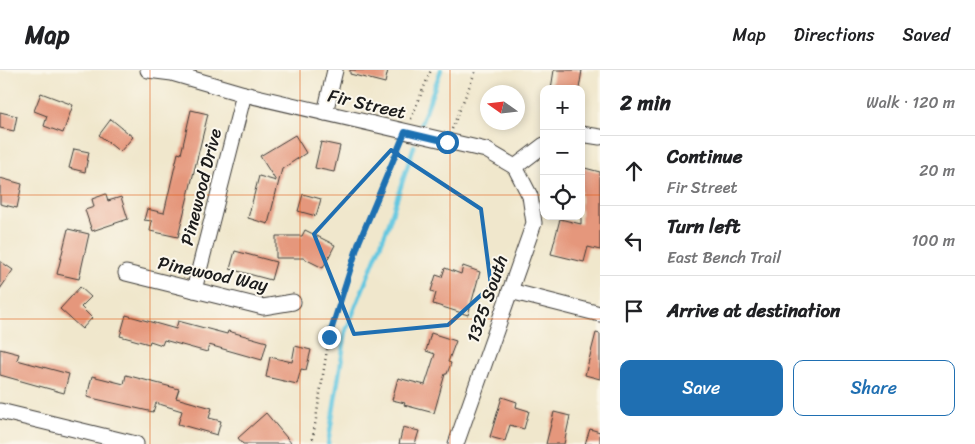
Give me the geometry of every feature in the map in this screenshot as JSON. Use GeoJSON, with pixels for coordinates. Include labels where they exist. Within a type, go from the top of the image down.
{"type":"FeatureCollection","features":[{"type":"Feature","properties":{"kind":"street","name":"Fir Street"},"geometry":{"type":"LineString","coordinates":[[148,70],[173,72],[244,94],[486,150],[515,167]]}},
{"type":"Feature","properties":{"kind":"street"},"geometry":{"type":"LineString","coordinates":[[325,113],[335,70]]}},
{"type":"Feature","properties":{"kind":"street","name":"Pinewood Drive"},"geometry":{"type":"LineString","coordinates":[[194,290],[244,94]]}},
{"type":"Feature","properties":{"kind":"street"},"geometry":{"type":"LineString","coordinates":[[585,134],[600,136]]}},
{"type":"Feature","properties":{"kind":"street"},"geometry":{"type":"LineString","coordinates":[[515,167],[540,148]]}},
{"type":"Feature","properties":{"kind":"street","name":"1325 South"},"geometry":{"type":"LineString","coordinates":[[456,444],[534,223],[530,196],[515,167]]}},
{"type":"Feature","properties":{"kind":"street","name":"Pinewood Way"},"geometry":{"type":"LineString","coordinates":[[126,273],[263,307],[292,302]]}},
{"type":"Feature","properties":{"kind":"street"},"geometry":{"type":"LineString","coordinates":[[510,291],[600,314]]}},
{"type":"Feature","properties":{"kind":"street"},"geometry":{"type":"LineString","coordinates":[[0,411],[136,444]]}},
{"type":"Feature","properties":{"kind":"path"},"geometry":{"type":"LineString","coordinates":[[312,444],[329,337],[359,242],[431,70]]}},
{"type":"Feature","properties":{"kind":"path"},"geometry":{"type":"LineString","coordinates":[[447,142],[476,70]]}},
{"type":"Feature","properties":{"kind":"highlighted area"},"geometry":{"type":"Polygon","coordinates":[[[391,150],[481,209],[491,286],[448,325],[354,334],[314,234],[391,150]]]}},
{"type":"Feature","properties":{"kind":"building"},"geometry":{"type":"Polygon","coordinates":[[[350,70],[388,70],[385,83],[350,74],[350,70]]]}},
{"type":"Feature","properties":{"kind":"building"},"geometry":{"type":"Polygon","coordinates":[[[554,70],[582,70],[580,85],[552,85],[554,70]]]}},
{"type":"Feature","properties":{"kind":"building"},"geometry":{"type":"Polygon","coordinates":[[[41,93],[73,105],[63,133],[44,126],[47,116],[34,111],[41,93]]]}},
{"type":"Feature","properties":{"kind":"building"},"geometry":{"type":"Polygon","coordinates":[[[191,110],[208,114],[178,237],[150,231],[152,221],[144,220],[147,209],[164,213],[178,153],[181,154],[191,110]]]}},
{"type":"Feature","properties":{"kind":"building"},"geometry":{"type":"Polygon","coordinates":[[[0,112],[17,116],[14,131],[0,128],[0,112]]]}},
{"type":"Feature","properties":{"kind":"building"},"geometry":{"type":"Polygon","coordinates":[[[111,119],[133,137],[120,152],[99,135],[111,119]]]}},
{"type":"Feature","properties":{"kind":"building"},"geometry":{"type":"Polygon","coordinates":[[[295,135],[306,153],[282,169],[268,224],[248,218],[259,176],[276,181],[260,156],[295,135]]]}},
{"type":"Feature","properties":{"kind":"building"},"geometry":{"type":"Polygon","coordinates":[[[321,142],[340,146],[334,172],[315,168],[321,142]]]}},
{"type":"Feature","properties":{"kind":"building"},"geometry":{"type":"Polygon","coordinates":[[[74,149],[89,152],[85,172],[69,168],[74,149]]]}},
{"type":"Feature","properties":{"kind":"building"},"geometry":{"type":"Polygon","coordinates":[[[585,168],[600,172],[600,250],[588,247],[584,262],[551,254],[560,220],[581,224],[581,220],[585,220],[585,168]]]}},
{"type":"Feature","properties":{"kind":"building"},"geometry":{"type":"Polygon","coordinates":[[[0,178],[22,184],[17,208],[0,204],[0,178]]]}},
{"type":"Feature","properties":{"kind":"building"},"geometry":{"type":"Polygon","coordinates":[[[106,194],[108,201],[121,197],[128,219],[92,231],[85,210],[94,207],[92,199],[106,194]]]}},
{"type":"Feature","properties":{"kind":"building"},"geometry":{"type":"Polygon","coordinates":[[[303,194],[321,199],[316,216],[298,211],[303,194]]]}},
{"type":"Feature","properties":{"kind":"building"},"geometry":{"type":"Polygon","coordinates":[[[68,229],[89,234],[79,279],[57,274],[68,229]]]}},
{"type":"Feature","properties":{"kind":"building"},"geometry":{"type":"Polygon","coordinates":[[[305,230],[335,245],[323,268],[303,258],[276,258],[276,236],[302,236],[305,230]]]}},
{"type":"Feature","properties":{"kind":"building"},"geometry":{"type":"Polygon","coordinates":[[[235,251],[276,262],[271,280],[230,269],[235,251]]]}},
{"type":"Feature","properties":{"kind":"building"},"geometry":{"type":"Polygon","coordinates":[[[0,261],[13,270],[0,289],[0,261]]]}},
{"type":"Feature","properties":{"kind":"building"},"geometry":{"type":"Polygon","coordinates":[[[463,266],[480,272],[468,315],[433,304],[436,293],[431,291],[436,275],[442,277],[445,268],[461,274],[463,266]]]}},
{"type":"Feature","properties":{"kind":"building"},"geometry":{"type":"Polygon","coordinates":[[[80,287],[91,297],[81,307],[92,318],[82,329],[60,309],[80,287]]]}},
{"type":"Feature","properties":{"kind":"building"},"geometry":{"type":"Polygon","coordinates":[[[126,315],[176,329],[178,321],[227,334],[228,331],[267,342],[262,360],[209,345],[207,352],[164,340],[162,345],[150,341],[149,344],[120,336],[126,315]]]}},
{"type":"Feature","properties":{"kind":"building"},"geometry":{"type":"Polygon","coordinates":[[[431,333],[456,341],[448,362],[451,363],[447,374],[445,374],[434,413],[392,400],[398,378],[425,385],[435,354],[426,351],[431,333]]]}},
{"type":"Feature","properties":{"kind":"building"},"geometry":{"type":"Polygon","coordinates":[[[596,333],[600,334],[600,379],[585,375],[596,333]]]}},
{"type":"Feature","properties":{"kind":"building"},"geometry":{"type":"Polygon","coordinates":[[[295,346],[311,350],[306,370],[301,369],[297,384],[266,377],[270,357],[292,362],[295,346]]]}},
{"type":"Feature","properties":{"kind":"building"},"geometry":{"type":"Polygon","coordinates":[[[0,349],[19,354],[17,360],[69,374],[64,393],[0,375],[0,349]]]}},
{"type":"Feature","properties":{"kind":"building"},"geometry":{"type":"Polygon","coordinates":[[[126,375],[179,389],[176,398],[212,408],[209,418],[221,421],[217,435],[178,424],[182,411],[156,403],[153,412],[87,397],[92,376],[124,384],[126,375]]]}},
{"type":"Feature","properties":{"kind":"building"},"geometry":{"type":"Polygon","coordinates":[[[502,397],[517,402],[516,407],[529,411],[524,429],[510,425],[505,441],[490,437],[502,397]]]}},
{"type":"Feature","properties":{"kind":"building"},"geometry":{"type":"Polygon","coordinates":[[[554,412],[570,416],[564,444],[546,444],[554,412]]]}},
{"type":"Feature","properties":{"kind":"building"},"geometry":{"type":"Polygon","coordinates":[[[266,413],[292,444],[243,444],[238,438],[266,413]]]}},
{"type":"Feature","properties":{"kind":"building"},"geometry":{"type":"Polygon","coordinates":[[[403,427],[419,431],[415,444],[399,444],[403,427]]]}},
{"type":"Feature","properties":{"kind":"building"},"geometry":{"type":"Polygon","coordinates":[[[590,429],[600,432],[600,444],[585,444],[590,429]]]}},
{"type":"Feature","properties":{"kind":"waterway"},"geometry":{"type":"LineString","coordinates":[[421,124],[441,70]]}},
{"type":"Feature","properties":{"kind":"waterway"},"geometry":{"type":"LineString","coordinates":[[328,444],[346,331],[388,226],[414,146]]}},
{"type":"Feature","properties":{"kind":"route"},"geometry":{"type":"LineString","coordinates":[[329,337],[359,242],[405,132],[447,142]]}}]}
